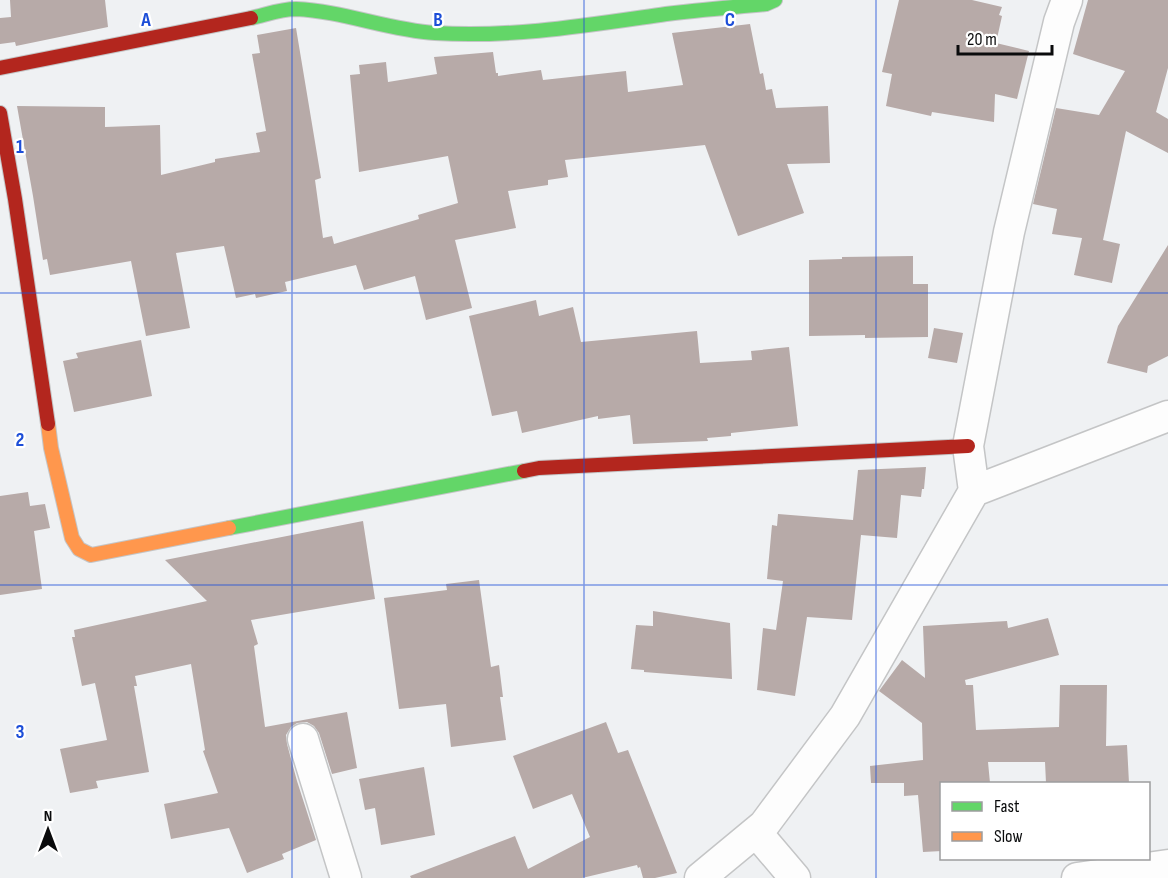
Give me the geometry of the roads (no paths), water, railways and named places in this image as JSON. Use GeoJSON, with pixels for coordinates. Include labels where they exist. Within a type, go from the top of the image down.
{"type":"FeatureCollection","features":[{"type":"Feature","properties":{"kind":"street"},"geometry":{"type":"LineString","coordinates":[[0,68],[293,9],[332,13],[434,33],[525,33],[766,4],[776,0]]}},
{"type":"Feature","properties":{"kind":"street"},"geometry":{"type":"LineString","coordinates":[[700,878],[764,825],[845,716],[974,491],[968,446],[1009,232],[1059,22],[1067,0]]}},
{"type":"Feature","properties":{"kind":"street"},"geometry":{"type":"LineString","coordinates":[[0,113],[15,199],[51,448],[72,538],[79,549],[91,555],[539,468],[968,446]]}},
{"type":"Feature","properties":{"kind":"street"},"geometry":{"type":"LineString","coordinates":[[974,491],[1168,416]]}},
{"type":"Feature","properties":{"kind":"street"},"geometry":{"type":"LineString","coordinates":[[303,739],[346,878]]}},
{"type":"Feature","properties":{"kind":"street"},"geometry":{"type":"LineString","coordinates":[[756,832],[795,878]]}},
{"type":"Feature","properties":{"kind":"street"},"geometry":{"type":"LineString","coordinates":[[1077,878],[1168,865]]}}]}
